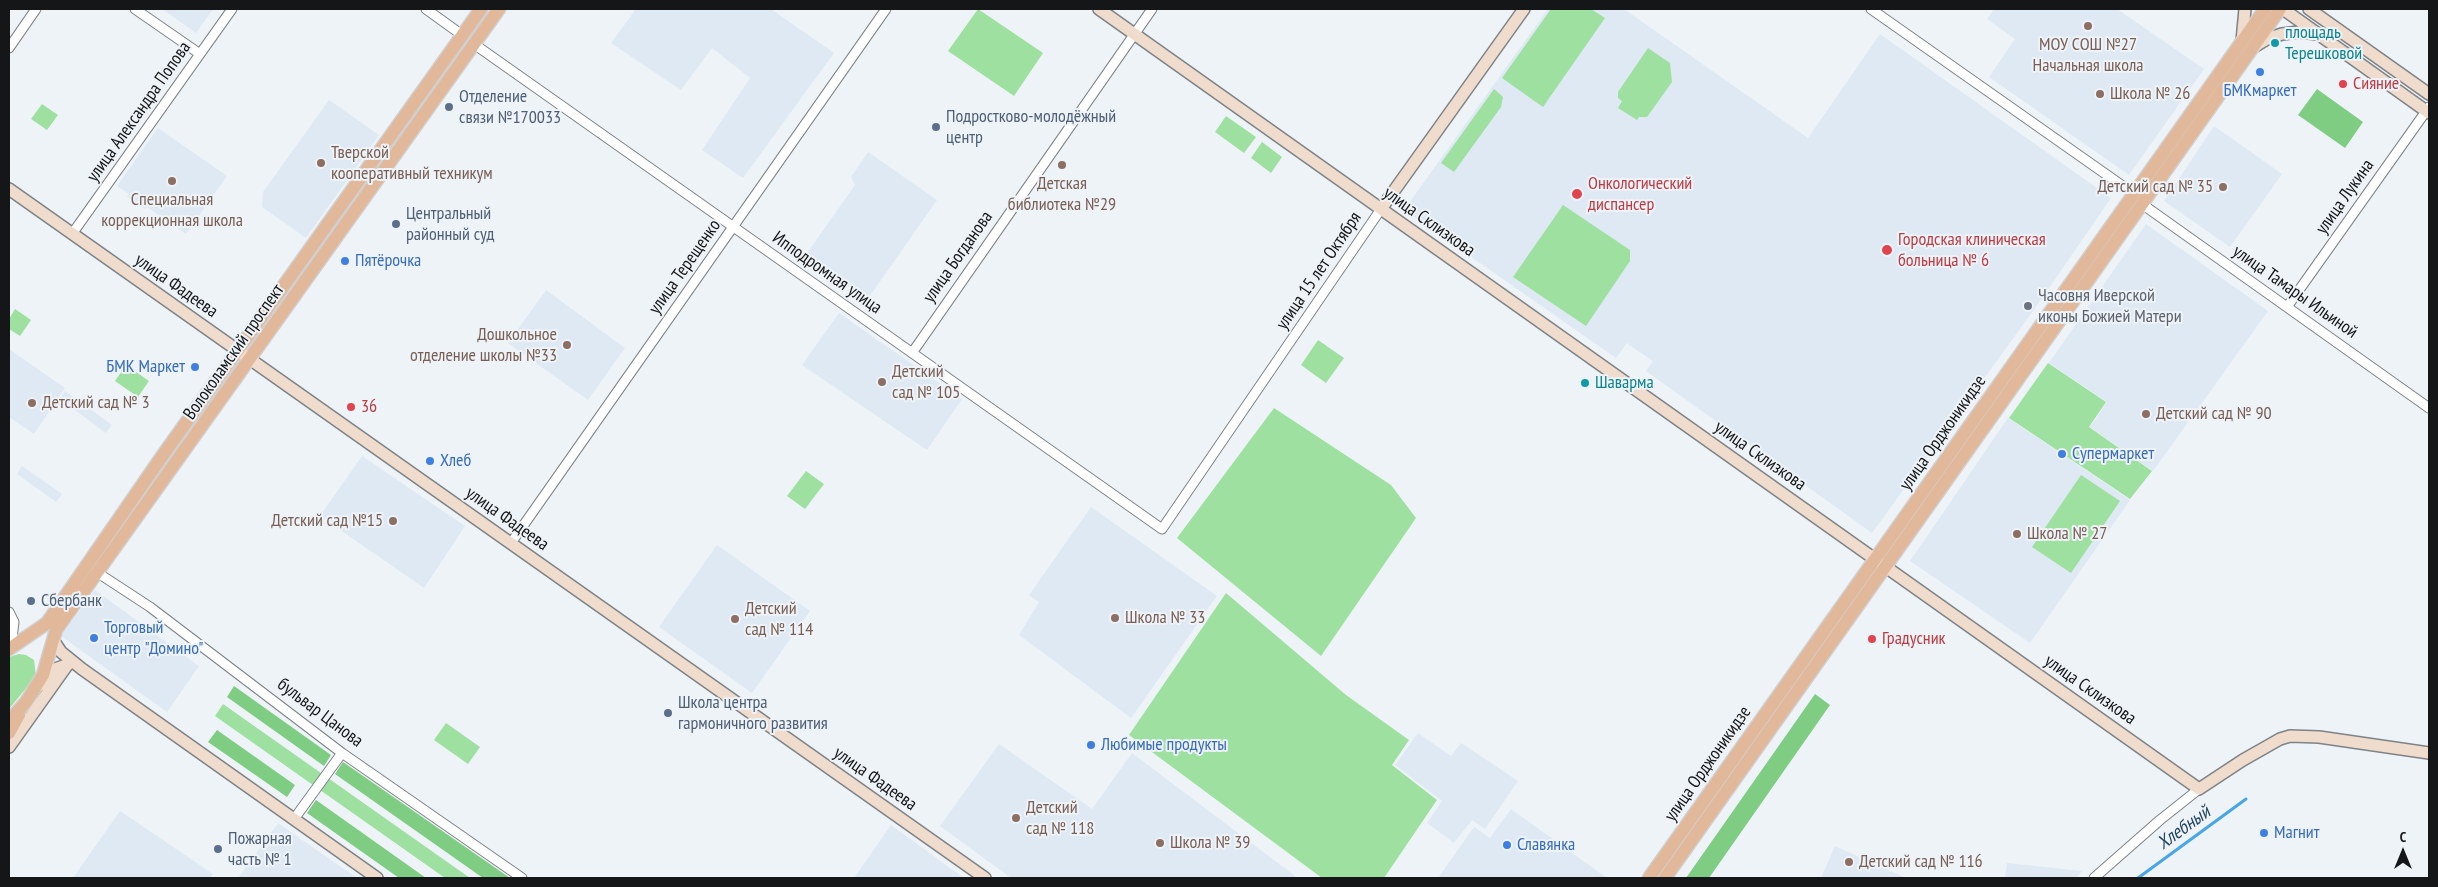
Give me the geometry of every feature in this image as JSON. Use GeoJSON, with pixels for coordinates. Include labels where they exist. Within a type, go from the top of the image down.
{"type":"FeatureCollection","features":[{"type":"Feature","properties":{"kind":"main road","name":"Волоколамский проспект"},"geometry":{"type":"LineString","coordinates":[[10,648],[47,623],[237,351],[481,9]]}},
{"type":"Feature","properties":{"kind":"main road","name":"Волоколамский проспект"},"geometry":{"type":"LineString","coordinates":[[9,721],[26,702],[43,675],[56,630],[499,9]]}},
{"type":"Feature","properties":{"kind":"main road","name":"улица Орджоникидзе"},"geometry":{"type":"LineString","coordinates":[[1649,878],[1875,559],[2138,199],[2247,45],[2265,9]]}},
{"type":"Feature","properties":{"kind":"main road","name":"улица Орджоникидзе"},"geometry":{"type":"LineString","coordinates":[[2247,45],[2282,9]]}},
{"type":"Feature","properties":{"kind":"main road","name":"улица Орджоникидзе"},"geometry":{"type":"LineString","coordinates":[[1666,878],[1886,567],[2138,199]]}},
{"type":"Feature","properties":{"kind":"main road"},"geometry":{"type":"LineString","coordinates":[[9,733],[26,702]]}},
{"type":"Feature","properties":{"kind":"street"},"geometry":{"type":"LineString","coordinates":[[9,48],[36,9]]}},
{"type":"Feature","properties":{"kind":"street"},"geometry":{"type":"LineString","coordinates":[[135,9],[200,54]]}},
{"type":"Feature","properties":{"kind":"street","name":"улица Александра Попова"},"geometry":{"type":"LineString","coordinates":[[72,234],[232,9]]}},
{"type":"Feature","properties":{"kind":"street"},"geometry":{"type":"LineString","coordinates":[[426,9],[462,35]]}},
{"type":"Feature","properties":{"kind":"street","name":"улица Терещенко"},"geometry":{"type":"LineString","coordinates":[[511,544],[732,226],[886,9]]}},
{"type":"Feature","properties":{"kind":"street","name":"улица Склизкова"},"geometry":{"type":"LineString","coordinates":[[1099,9],[2199,789]]}},
{"type":"Feature","properties":{"kind":"street","name":"улица Богданова"},"geometry":{"type":"LineString","coordinates":[[912,353],[1152,9]]}},
{"type":"Feature","properties":{"kind":"street","name":"улица 15 лет Октября"},"geometry":{"type":"LineString","coordinates":[[1162,530],[1382,209],[1524,9]]}},
{"type":"Feature","properties":{"kind":"street","name":"улица Тамары Ильиной"},"geometry":{"type":"LineString","coordinates":[[1871,9],[1885,13],[2138,199],[2429,408]]}},
{"type":"Feature","properties":{"kind":"street"},"geometry":{"type":"LineString","coordinates":[[2245,9],[2247,45],[2282,34],[2299,32],[2320,34]]}},
{"type":"Feature","properties":{"kind":"street"},"geometry":{"type":"LineString","coordinates":[[2282,9],[2428,110]]}},
{"type":"Feature","properties":{"kind":"street"},"geometry":{"type":"LineString","coordinates":[[2309,9],[2429,94]]}},
{"type":"Feature","properties":{"kind":"street"},"geometry":{"type":"LineString","coordinates":[[2321,9],[2328,22]]}},
{"type":"Feature","properties":{"kind":"street","name":"Ипподромная улица"},"geometry":{"type":"LineString","coordinates":[[474,44],[1162,530]]}},
{"type":"Feature","properties":{"kind":"street","name":"улица Лукина"},"geometry":{"type":"LineString","coordinates":[[2287,307],[2428,110]]}},
{"type":"Feature","properties":{"kind":"street","name":"улица Фадеева"},"geometry":{"type":"LineString","coordinates":[[9,189],[985,878]]}},
{"type":"Feature","properties":{"kind":"street","name":"бульвар Цанова"},"geometry":{"type":"LineString","coordinates":[[98,573],[150,607],[342,753],[522,878]]}},
{"type":"Feature","properties":{"kind":"street"},"geometry":{"type":"LineString","coordinates":[[9,612],[14,622],[10,648]]}},
{"type":"Feature","properties":{"kind":"street"},"geometry":{"type":"LineString","coordinates":[[53,640],[61,652],[82,669],[377,878]]}},
{"type":"Feature","properties":{"kind":"street"},"geometry":{"type":"LineString","coordinates":[[26,702],[52,671],[68,664],[82,669]]}},
{"type":"Feature","properties":{"kind":"street"},"geometry":{"type":"LineString","coordinates":[[9,747],[68,664]]}},
{"type":"Feature","properties":{"kind":"street"},"geometry":{"type":"LineString","coordinates":[[2094,878],[2160,820],[2199,789],[2251,755],[2290,736],[2303,735],[2429,753]]}},
{"type":"Feature","properties":{"kind":"street"},"geometry":{"type":"LineString","coordinates":[[294,819],[342,753]]}},
{"type":"Feature","properties":{"kind":"shaded area"},"geometry":{"type":"Polygon","coordinates":[[[162,9],[213,9],[196,33],[162,9]]]}},
{"type":"Feature","properties":{"kind":"shaded area"},"geometry":{"type":"Polygon","coordinates":[[[636,9],[771,9],[834,53],[743,178],[702,150],[750,78],[712,48],[681,90],[611,43],[636,9]]]}},
{"type":"Feature","properties":{"kind":"shaded area","name":"Городская клиническая больница № 6"},"geometry":{"type":"Polygon","coordinates":[[[1548,9],[1624,9],[1808,138],[1880,34],[2111,198],[2038,304],[1872,533],[1646,371],[1653,361],[1627,343],[1616,358],[1404,210],[1548,9]]]}},
{"type":"Feature","properties":{"kind":"shaded area","name":"Школа № 26"},"geometry":{"type":"Polygon","coordinates":[[[1994,9],[2117,9],[2204,69],[2129,175],[1989,77],[2015,39],[1987,19],[1994,9]]]}},
{"type":"Feature","properties":{"kind":"shaded area","name":"Тверской кооперативный техникум"},"geometry":{"type":"Polygon","coordinates":[[[329,100],[379,135],[306,238],[262,207],[263,192],[329,100]]]}},
{"type":"Feature","properties":{"kind":"shaded area","name":"Детский сад № 35"},"geometry":{"type":"Polygon","coordinates":[[[2214,126],[2282,174],[2230,247],[2164,201],[2214,126]]]}},
{"type":"Feature","properties":{"kind":"shaded area","name":"Специальная коррекционная школа"},"geometry":{"type":"Polygon","coordinates":[[[158,128],[227,176],[186,234],[147,207],[145,209],[127,197],[129,194],[117,186],[158,128]]]}},
{"type":"Feature","properties":{"kind":"shaded area"},"geometry":{"type":"Polygon","coordinates":[[[868,152],[937,200],[867,300],[805,256],[855,185],[851,177],[868,152]]]}},
{"type":"Feature","properties":{"kind":"shaded area"},"geometry":{"type":"Polygon","coordinates":[[[2146,224],[2268,311],[2153,471],[2090,427],[2107,402],[2049,363],[2146,224]]]}},
{"type":"Feature","properties":{"kind":"shaded area","name":"Дошкольное отделение школы №33"},"geometry":{"type":"Polygon","coordinates":[[[546,290],[625,348],[588,400],[508,343],[546,290]]]}},
{"type":"Feature","properties":{"kind":"shaded area","name":"Детский сад № 105"},"geometry":{"type":"Polygon","coordinates":[[[839,313],[962,399],[927,450],[802,365],[839,313]]]}},
{"type":"Feature","properties":{"kind":"shaded area","name":"Детский сад № 3"},"geometry":{"type":"Polygon","coordinates":[[[9,349],[65,388],[34,434],[9,417],[9,349]]]}},
{"type":"Feature","properties":{"kind":"shaded area"},"geometry":{"type":"Polygon","coordinates":[[[65,391],[112,425],[106,433],[60,399],[65,391]]]}},
{"type":"Feature","properties":{"kind":"shaded area","name":"Школа № 27"},"geometry":{"type":"Polygon","coordinates":[[[2008,418],[2130,500],[2030,643],[1910,561],[2008,418]]]}},
{"type":"Feature","properties":{"kind":"shaded area","name":"Детский сад №15"},"geometry":{"type":"Polygon","coordinates":[[[362,456],[465,526],[424,588],[320,516],[362,456]]]}},
{"type":"Feature","properties":{"kind":"shaded area"},"geometry":{"type":"Polygon","coordinates":[[[22,466],[62,494],[56,502],[17,474],[22,466]]]}},
{"type":"Feature","properties":{"kind":"shaded area","name":"Школа № 33"},"geometry":{"type":"Polygon","coordinates":[[[1091,507],[1217,596],[1131,718],[1019,635],[1039,602],[1029,595],[1091,507]]]}},
{"type":"Feature","properties":{"kind":"shaded area","name":"Детский сад № 114"},"geometry":{"type":"Polygon","coordinates":[[[717,545],[810,611],[752,693],[659,627],[717,545]]]}},
{"type":"Feature","properties":{"kind":"shaded area"},"geometry":{"type":"Polygon","coordinates":[[[95,590],[199,666],[167,712],[61,636],[95,590]]]}},
{"type":"Feature","properties":{"kind":"shaded area"},"geometry":{"type":"Polygon","coordinates":[[[1418,733],[1451,756],[1461,743],[1518,781],[1485,829],[1472,820],[1454,843],[1427,823],[1442,801],[1395,765],[1418,733]]]}},
{"type":"Feature","properties":{"kind":"shaded area"},"geometry":{"type":"Polygon","coordinates":[[[999,744],[1092,809],[1132,753],[1295,876],[1294,878],[1011,878],[940,826],[999,744]]]}},
{"type":"Feature","properties":{"kind":"shaded area"},"geometry":{"type":"Polygon","coordinates":[[[1511,809],[1607,878],[1438,878],[1474,827],[1490,838],[1511,809]]]}},
{"type":"Feature","properties":{"kind":"shaded area"},"geometry":{"type":"Polygon","coordinates":[[[120,811],[213,874],[210,878],[73,878],[120,811]]]}},
{"type":"Feature","properties":{"kind":"shaded area"},"geometry":{"type":"Polygon","coordinates":[[[278,823],[357,878],[238,878],[278,823]]]}},
{"type":"Feature","properties":{"kind":"shaded area"},"geometry":{"type":"Polygon","coordinates":[[[891,825],[964,878],[854,878],[891,825]]]}},
{"type":"Feature","properties":{"kind":"shaded area","name":"Детский сад № 116"},"geometry":{"type":"Polygon","coordinates":[[[1835,846],[1906,878],[1821,878],[1835,846]]]}},
{"type":"Feature","properties":{"kind":"shaded area"},"geometry":{"type":"Polygon","coordinates":[[[2007,863],[2082,871],[2076,878],[2005,878],[2007,863]]]}},
{"type":"Feature","properties":{"kind":"green space"},"geometry":{"type":"Polygon","coordinates":[[[978,9],[1043,53],[1014,96],[948,51],[978,9]]]}},
{"type":"Feature","properties":{"kind":"green space"},"geometry":{"type":"Polygon","coordinates":[[[1551,9],[1591,9],[1605,18],[1543,107],[1502,78],[1551,9]]]}},
{"type":"Feature","properties":{"kind":"green space"},"geometry":{"type":"Polygon","coordinates":[[[1648,48],[1670,63],[1672,82],[1647,117],[1639,117],[1637,120],[1618,108],[1622,101],[1618,98],[1618,92],[1648,48]]]}},
{"type":"Feature","properties":{"kind":"green space"},"geometry":{"type":"Polygon","coordinates":[[[1494,89],[1503,97],[1501,107],[1454,172],[1441,163],[1494,89]]]}},
{"type":"Feature","properties":{"kind":"green space"},"geometry":{"type":"Polygon","coordinates":[[[2317,89],[2363,122],[2345,148],[2298,115],[2317,89]]]}},
{"type":"Feature","properties":{"kind":"green space"},"geometry":{"type":"Polygon","coordinates":[[[42,104],[58,115],[47,130],[31,119],[42,104]]]}},
{"type":"Feature","properties":{"kind":"green space"},"geometry":{"type":"Polygon","coordinates":[[[1226,116],[1256,137],[1244,153],[1215,132],[1226,116]]]}},
{"type":"Feature","properties":{"kind":"green space"},"geometry":{"type":"Polygon","coordinates":[[[1262,142],[1282,157],[1271,173],[1251,158],[1262,142]]]}},
{"type":"Feature","properties":{"kind":"green space"},"geometry":{"type":"Polygon","coordinates":[[[1563,205],[1630,250],[1630,261],[1586,326],[1513,277],[1563,205]]]}},
{"type":"Feature","properties":{"kind":"green space"},"geometry":{"type":"Polygon","coordinates":[[[15,309],[31,320],[20,336],[9,329],[9,319],[15,309]]]}},
{"type":"Feature","properties":{"kind":"green space"},"geometry":{"type":"Polygon","coordinates":[[[1318,340],[1344,358],[1326,383],[1301,365],[1318,340]]]}},
{"type":"Feature","properties":{"kind":"green space"},"geometry":{"type":"Polygon","coordinates":[[[2048,363],[2106,402],[2089,427],[2152,471],[2130,499],[2009,418],[2048,363]]]}},
{"type":"Feature","properties":{"kind":"green space"},"geometry":{"type":"Polygon","coordinates":[[[126,365],[149,381],[138,397],[115,381],[126,365]]]}},
{"type":"Feature","properties":{"kind":"green space"},"geometry":{"type":"Polygon","coordinates":[[[1274,408],[1391,485],[1416,518],[1321,656],[1177,538],[1274,408]]]}},
{"type":"Feature","properties":{"kind":"green space"},"geometry":{"type":"Polygon","coordinates":[[[806,471],[824,484],[805,509],[787,496],[806,471]]]}},
{"type":"Feature","properties":{"kind":"green space"},"geometry":{"type":"Polygon","coordinates":[[[2081,475],[2120,501],[2071,573],[2032,547],[2081,475]]]}},
{"type":"Feature","properties":{"kind":"green space"},"geometry":{"type":"Polygon","coordinates":[[[1226,593],[1346,695],[1409,740],[1392,765],[1437,800],[1384,878],[1322,878],[1129,735],[1226,593]]]}},
{"type":"Feature","properties":{"kind":"green space"},"geometry":{"type":"Polygon","coordinates":[[[19,654],[26,655],[34,660],[36,676],[9,709],[9,657],[19,654]]]}},
{"type":"Feature","properties":{"kind":"green space"},"geometry":{"type":"Polygon","coordinates":[[[234,686],[331,755],[324,766],[227,697],[234,686]]]}},
{"type":"Feature","properties":{"kind":"green space"},"geometry":{"type":"Polygon","coordinates":[[[1815,694],[1830,705],[1709,878],[1686,878],[1815,694]]]}},
{"type":"Feature","properties":{"kind":"green space"},"geometry":{"type":"Polygon","coordinates":[[[223,704],[470,878],[445,878],[215,716],[223,704]]]}},
{"type":"Feature","properties":{"kind":"green space"},"geometry":{"type":"Polygon","coordinates":[[[446,723],[480,747],[468,764],[434,740],[446,723]]]}},
{"type":"Feature","properties":{"kind":"green space"},"geometry":{"type":"Polygon","coordinates":[[[217,730],[295,785],[287,797],[208,742],[217,730]]]}},
{"type":"Feature","properties":{"kind":"green space"},"geometry":{"type":"Polygon","coordinates":[[[343,762],[510,878],[483,878],[335,774],[343,762]]]}},
{"type":"Feature","properties":{"kind":"green space"},"geometry":{"type":"Polygon","coordinates":[[[316,800],[426,878],[399,878],[307,813],[316,800]]]}},
{"type":"Feature","properties":{"kind":"waterway","name":"Хлебный"},"geometry":{"type":"LineString","coordinates":[[2138,878],[2246,799]]}},
{"type":"Feature","properties":{"kind":"place","name":"МОУ СОШ №27 Начальная школа"},"geometry":{"type":"Point","coordinates":[2088,26]}},
{"type":"Feature","properties":{"kind":"place","name":"площадь Терешковой"},"geometry":{"type":"Point","coordinates":[2275,43]}},
{"type":"Feature","properties":{"kind":"place","name":"БМКмаркет"},"geometry":{"type":"Point","coordinates":[2260,72]}},
{"type":"Feature","properties":{"kind":"place","name":"Сияние"},"geometry":{"type":"Point","coordinates":[2343,84]}},
{"type":"Feature","properties":{"kind":"place","name":"Школа № 26"},"geometry":{"type":"Point","coordinates":[2100,94]}},
{"type":"Feature","properties":{"kind":"place","name":"Отделение связи №170033"},"geometry":{"type":"Point","coordinates":[449,107]}},
{"type":"Feature","properties":{"kind":"place","name":"Подростково-молодёжный центр"},"geometry":{"type":"Point","coordinates":[936,127]}},
{"type":"Feature","properties":{"kind":"place","name":"Тверской кооперативный техникум"},"geometry":{"type":"Point","coordinates":[321,163]}},
{"type":"Feature","properties":{"kind":"place","name":"Детская библиотека №29"},"geometry":{"type":"Point","coordinates":[1062,165]}},
{"type":"Feature","properties":{"kind":"place","name":"Специальная коррекционная школа"},"geometry":{"type":"Point","coordinates":[172,181]}},
{"type":"Feature","properties":{"kind":"place","name":"Детский сад № 35"},"geometry":{"type":"Point","coordinates":[2223,187]}},
{"type":"Feature","properties":{"kind":"place","name":"Онкологический диспансер"},"geometry":{"type":"Point","coordinates":[1577,194]}},
{"type":"Feature","properties":{"kind":"place","name":"Центральный районный суд"},"geometry":{"type":"Point","coordinates":[396,224]}},
{"type":"Feature","properties":{"kind":"place","name":"Городская клиническая больница № 6"},"geometry":{"type":"Point","coordinates":[1887,250]}},
{"type":"Feature","properties":{"kind":"place","name":"Пятёрочка"},"geometry":{"type":"Point","coordinates":[345,261]}},
{"type":"Feature","properties":{"kind":"place","name":"Часовня Иверской иконы Божией Матери"},"geometry":{"type":"Point","coordinates":[2028,306]}},
{"type":"Feature","properties":{"kind":"place","name":"Дошкольное отделение школы №33"},"geometry":{"type":"Point","coordinates":[567,345]}},
{"type":"Feature","properties":{"kind":"place","name":"БМК Маркет"},"geometry":{"type":"Point","coordinates":[195,367]}},
{"type":"Feature","properties":{"kind":"place","name":"Детский сад № 105"},"geometry":{"type":"Point","coordinates":[882,382]}},
{"type":"Feature","properties":{"kind":"place","name":"Шаварма"},"geometry":{"type":"Point","coordinates":[1585,383]}},
{"type":"Feature","properties":{"kind":"place","name":"Детский сад № 3"},"geometry":{"type":"Point","coordinates":[32,403]}},
{"type":"Feature","properties":{"kind":"place","name":"36"},"geometry":{"type":"Point","coordinates":[351,407]}},
{"type":"Feature","properties":{"kind":"place","name":"Детский сад № 90"},"geometry":{"type":"Point","coordinates":[2146,414]}},
{"type":"Feature","properties":{"kind":"place","name":"Супермаркет"},"geometry":{"type":"Point","coordinates":[2062,454]}},
{"type":"Feature","properties":{"kind":"place","name":"Хлеб"},"geometry":{"type":"Point","coordinates":[430,461]}},
{"type":"Feature","properties":{"kind":"place","name":"Детский сад №15"},"geometry":{"type":"Point","coordinates":[393,521]}},
{"type":"Feature","properties":{"kind":"place","name":"Школа № 27"},"geometry":{"type":"Point","coordinates":[2017,534]}},
{"type":"Feature","properties":{"kind":"place","name":"Сбербанк"},"geometry":{"type":"Point","coordinates":[31,601]}},
{"type":"Feature","properties":{"kind":"place","name":"Школа № 33"},"geometry":{"type":"Point","coordinates":[1115,618]}},
{"type":"Feature","properties":{"kind":"place","name":"Детский сад № 114"},"geometry":{"type":"Point","coordinates":[735,619]}},
{"type":"Feature","properties":{"kind":"place","name":"Торговый центр \"Домино\""},"geometry":{"type":"Point","coordinates":[94,638]}},
{"type":"Feature","properties":{"kind":"place","name":"Градусник"},"geometry":{"type":"Point","coordinates":[1872,639]}},
{"type":"Feature","properties":{"kind":"place","name":"Школа центра гармоничного развития"},"geometry":{"type":"Point","coordinates":[668,713]}},
{"type":"Feature","properties":{"kind":"place","name":"Любимые продукты"},"geometry":{"type":"Point","coordinates":[1091,745]}},
{"type":"Feature","properties":{"kind":"place","name":"Детский сад № 118"},"geometry":{"type":"Point","coordinates":[1016,818]}},
{"type":"Feature","properties":{"kind":"place","name":"Магнит"},"geometry":{"type":"Point","coordinates":[2264,833]}},
{"type":"Feature","properties":{"kind":"place","name":"Школа № 39"},"geometry":{"type":"Point","coordinates":[1160,843]}},
{"type":"Feature","properties":{"kind":"place","name":"Славянка"},"geometry":{"type":"Point","coordinates":[1507,845]}},
{"type":"Feature","properties":{"kind":"place","name":"Пожарная часть № 1"},"geometry":{"type":"Point","coordinates":[218,849]}},
{"type":"Feature","properties":{"kind":"place","name":"Детский сад № 116"},"geometry":{"type":"Point","coordinates":[1849,862]}}]}
